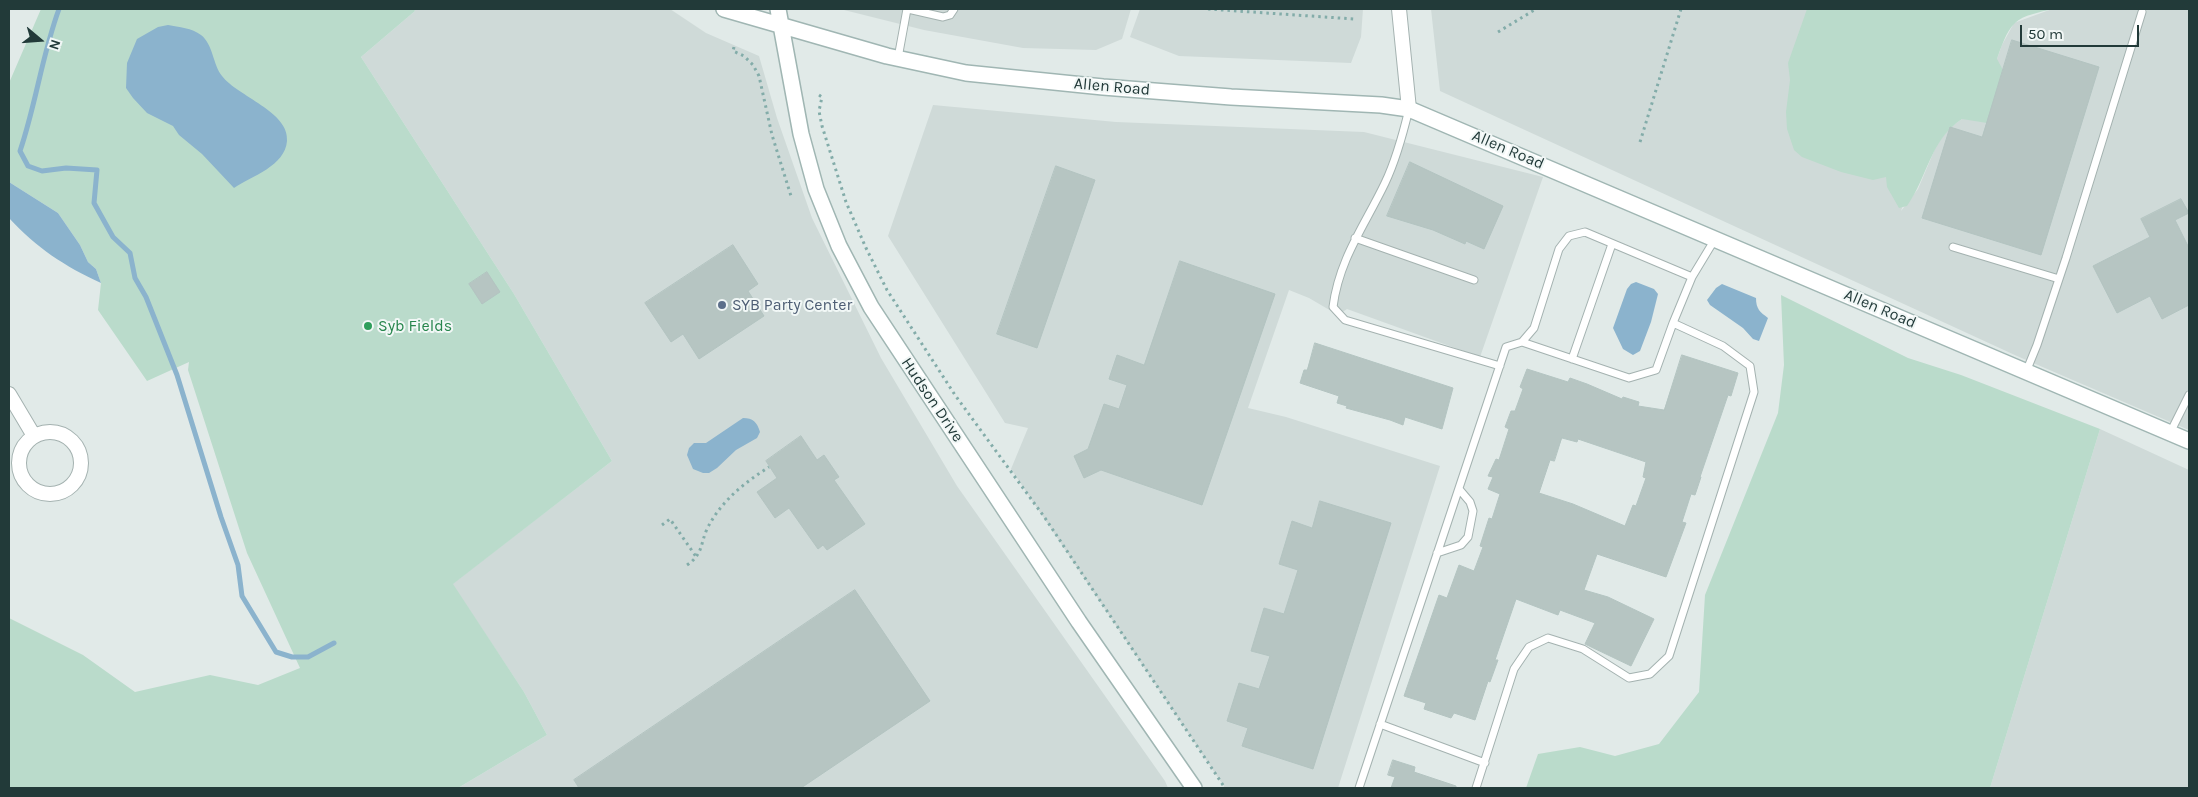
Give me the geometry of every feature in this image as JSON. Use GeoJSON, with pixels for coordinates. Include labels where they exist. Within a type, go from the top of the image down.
{"type":"FeatureCollection","features":[{"type":"Feature","properties":{"kind":"street"},"geometry":{"type":"LineString","coordinates":[[724,9],[782,27]]}},
{"type":"Feature","properties":{"kind":"street","name":"Hudson Drive"},"geometry":{"type":"LineString","coordinates":[[778,9],[801,134],[816,189],[839,246],[871,307],[1079,622],[1194,788]]}},
{"type":"Feature","properties":{"kind":"street"},"geometry":{"type":"LineString","coordinates":[[1399,9],[1409,109]]}},
{"type":"Feature","properties":{"kind":"street","name":"Allen Road"},"geometry":{"type":"LineString","coordinates":[[782,27],[898,58],[966,73],[1231,97],[1381,105],[1409,109],[1716,238],[2189,441]]}},
{"type":"Feature","properties":{"kind":"street"},"geometry":{"type":"LineString","coordinates":[[9,394],[34,436]]}},
{"type":"Feature","properties":{"kind":"street"},"geometry":{"type":"LineString","coordinates":[[51,432],[60,433],[75,443],[79,451],[82,468],[74,484],[65,491],[55,494],[44,494],[34,490],[26,483],[21,474],[19,463],[23,448],[34,436],[51,432]]}},
{"type":"Feature","properties":{"kind":"lane"},"geometry":{"type":"LineString","coordinates":[[898,58],[907,9],[947,17],[954,9]]}},
{"type":"Feature","properties":{"kind":"lane"},"geometry":{"type":"LineString","coordinates":[[2026,372],[2060,279],[2142,12]]}},
{"type":"Feature","properties":{"kind":"lane"},"geometry":{"type":"LineString","coordinates":[[1409,109],[1401,140],[1386,182],[1355,238],[1336,285],[1333,307],[1345,320],[1500,366]]}},
{"type":"Feature","properties":{"kind":"lane"},"geometry":{"type":"LineString","coordinates":[[1359,788],[1506,347],[1522,342],[1534,328],[1560,249],[1569,236],[1585,232],[1692,277]]}},
{"type":"Feature","properties":{"kind":"lane"},"geometry":{"type":"LineString","coordinates":[[1355,238],[1474,280]]}},
{"type":"Feature","properties":{"kind":"lane"},"geometry":{"type":"LineString","coordinates":[[1522,342],[1629,378],[1656,370],[1692,277],[1716,238]]}},
{"type":"Feature","properties":{"kind":"lane"},"geometry":{"type":"LineString","coordinates":[[1572,359],[1612,244]]}},
{"type":"Feature","properties":{"kind":"lane"},"geometry":{"type":"LineString","coordinates":[[1953,247],[2060,279]]}},
{"type":"Feature","properties":{"kind":"lane"},"geometry":{"type":"LineString","coordinates":[[1476,788],[1514,669],[1529,647],[1548,638],[1583,649],[1629,678],[1650,674],[1669,656],[1754,392],[1750,366],[1724,346],[1673,323]]}},
{"type":"Feature","properties":{"kind":"lane"},"geometry":{"type":"LineString","coordinates":[[2170,433],[2189,395]]}},
{"type":"Feature","properties":{"kind":"lane"},"geometry":{"type":"LineString","coordinates":[[1437,553],[1461,545],[1468,537],[1473,511],[1470,502],[1459,489]]}},
{"type":"Feature","properties":{"kind":"lane"},"geometry":{"type":"LineString","coordinates":[[1380,724],[1485,763]]}},
{"type":"Feature","properties":{"kind":"path"},"geometry":{"type":"LineString","coordinates":[[1208,9],[1354,19]]}},
{"type":"Feature","properties":{"kind":"path"},"geometry":{"type":"LineString","coordinates":[[1498,32],[1536,9]]}},
{"type":"Feature","properties":{"kind":"path"},"geometry":{"type":"LineString","coordinates":[[1640,142],[1681,9]]}},
{"type":"Feature","properties":{"kind":"path"},"geometry":{"type":"LineString","coordinates":[[734,47],[733,51],[744,56],[753,65],[759,76],[772,135],[791,196]]}},
{"type":"Feature","properties":{"kind":"path"},"geometry":{"type":"LineString","coordinates":[[819,95],[822,97],[819,112],[822,126],[846,202],[887,290],[955,395],[1045,518],[1225,788]]}},
{"type":"Feature","properties":{"kind":"path"},"geometry":{"type":"LineString","coordinates":[[687,565],[697,558],[707,529],[733,492],[770,467]]}},
{"type":"Feature","properties":{"kind":"path"},"geometry":{"type":"LineString","coordinates":[[662,525],[670,519],[697,558]]}},
{"type":"Feature","properties":{"kind":"shaded area"},"geometry":{"type":"Polygon","coordinates":[[[414,9],[670,9],[706,33],[759,56],[777,118],[812,218],[881,358],[957,486],[1165,781],[1168,788],[458,788],[547,735],[524,692],[452,584],[612,461],[514,294],[361,57],[415,11],[414,9]]]}},
{"type":"Feature","properties":{"kind":"shaded area"},"geometry":{"type":"Polygon","coordinates":[[[840,9],[1131,9],[1122,39],[1096,50],[1023,48],[924,30],[840,9]]]}},
{"type":"Feature","properties":{"kind":"shaded area"},"geometry":{"type":"Polygon","coordinates":[[[1140,9],[1363,9],[1361,37],[1351,63],[1179,56],[1130,37],[1140,9]]]}},
{"type":"Feature","properties":{"kind":"shaded area"},"geometry":{"type":"Polygon","coordinates":[[[1431,9],[1974,9],[1901,211],[1918,189],[1937,144],[1950,127],[1962,119],[1997,59],[2014,23],[2052,9],[2189,9],[2189,430],[2017,356],[1440,91],[1431,9]]]}},
{"type":"Feature","properties":{"kind":"shaded area"},"geometry":{"type":"Polygon","coordinates":[[[933,105],[1116,122],[1364,132],[1543,177],[1480,357],[1347,309],[1338,315],[1309,298],[1289,290],[1248,408],[1286,417],[1440,466],[1338,788],[1225,788],[1011,469],[1028,428],[1005,423],[888,236],[933,105]]]}},
{"type":"Feature","properties":{"kind":"shaded area"},"geometry":{"type":"Polygon","coordinates":[[[2100,429],[2189,470],[2189,788],[1990,788],[2100,429]]]}},
{"type":"Feature","properties":{"kind":"green space","name":"Syb Fields"},"geometry":{"type":"Polygon","coordinates":[[[41,9],[414,9],[415,11],[361,57],[514,294],[612,461],[453,584],[524,692],[547,735],[458,788],[9,788],[9,618],[83,655],[135,692],[210,675],[258,685],[300,668],[247,553],[188,370],[189,362],[147,381],[98,310],[101,283],[96,269],[88,262],[80,245],[58,213],[9,182],[9,83],[41,9]]]}},
{"type":"Feature","properties":{"kind":"green space"},"geometry":{"type":"Polygon","coordinates":[[[1807,9],[2052,9],[2032,14],[2018,20],[2012,26],[1997,59],[2003,70],[1987,123],[1962,119],[1951,128],[1936,148],[1907,206],[1899,208],[1887,187],[1886,177],[1873,180],[1841,172],[1802,157],[1794,150],[1787,129],[1786,112],[1790,80],[1788,63],[1807,9]]]}},
{"type":"Feature","properties":{"kind":"green space"},"geometry":{"type":"Polygon","coordinates":[[[1781,295],[1908,358],[1961,375],[2100,429],[1990,788],[1526,788],[1538,754],[1580,747],[1615,756],[1659,744],[1699,692],[1705,595],[1778,413],[1784,365],[1781,295]]]}},
{"type":"Feature","properties":{"kind":"water"},"geometry":{"type":"Polygon","coordinates":[[[168,25],[190,29],[201,35],[211,49],[222,76],[239,91],[272,113],[286,131],[287,141],[285,150],[274,164],[234,188],[202,154],[179,135],[173,126],[147,113],[126,88],[127,63],[137,39],[158,27],[168,25]]]}},
{"type":"Feature","properties":{"kind":"water"},"geometry":{"type":"Polygon","coordinates":[[[9,182],[58,213],[80,245],[88,262],[96,269],[101,283],[75,270],[52,255],[9,218],[9,182]]]}},
{"type":"Feature","properties":{"kind":"water"},"geometry":{"type":"Polygon","coordinates":[[[1636,282],[1654,289],[1658,294],[1651,322],[1640,351],[1633,355],[1623,349],[1613,328],[1627,289],[1636,282]]]}},
{"type":"Feature","properties":{"kind":"water"},"geometry":{"type":"Polygon","coordinates":[[[1722,284],[1756,298],[1759,310],[1768,318],[1759,341],[1753,339],[1743,328],[1710,305],[1707,300],[1716,288],[1722,284]]]}},
{"type":"Feature","properties":{"kind":"water"},"geometry":{"type":"Polygon","coordinates":[[[743,418],[756,423],[760,432],[757,438],[736,450],[709,473],[693,469],[687,455],[689,448],[694,443],[706,443],[743,418]]]}},
{"type":"Feature","properties":{"kind":"building"},"geometry":{"type":"Polygon","coordinates":[[[2012,40],[2099,67],[2041,255],[1922,218],[1950,127],[1982,137],[2012,40]]]}},
{"type":"Feature","properties":{"kind":"building"},"geometry":{"type":"Polygon","coordinates":[[[1410,162],[1503,206],[1484,249],[1466,241],[1465,244],[1433,230],[1387,216],[1410,162]]]}},
{"type":"Feature","properties":{"kind":"building"},"geometry":{"type":"Polygon","coordinates":[[[1056,166],[1095,180],[1037,348],[997,334],[1056,166]]]}},
{"type":"Feature","properties":{"kind":"building"},"geometry":{"type":"Polygon","coordinates":[[[2181,199],[2189,213],[2175,220],[2189,248],[2189,305],[2162,319],[2150,296],[2117,313],[2093,266],[2150,237],[2141,219],[2181,199]]]}},
{"type":"Feature","properties":{"kind":"building"},"geometry":{"type":"Polygon","coordinates":[[[733,245],[758,284],[748,291],[764,316],[699,359],[683,334],[671,342],[645,303],[733,245]]]}},
{"type":"Feature","properties":{"kind":"building"},"geometry":{"type":"Polygon","coordinates":[[[1180,261],[1275,294],[1202,505],[1101,470],[1084,478],[1074,456],[1088,449],[1104,404],[1119,409],[1127,385],[1109,379],[1117,355],[1144,365],[1180,261]]]}},
{"type":"Feature","properties":{"kind":"building"},"geometry":{"type":"Polygon","coordinates":[[[487,272],[500,292],[482,304],[469,284],[487,272]]]}},
{"type":"Feature","properties":{"kind":"building"},"geometry":{"type":"Polygon","coordinates":[[[1315,343],[1453,388],[1442,429],[1405,417],[1403,425],[1346,408],[1347,406],[1337,403],[1339,396],[1300,383],[1304,370],[1307,370],[1315,343]]]}},
{"type":"Feature","properties":{"kind":"building"},"geometry":{"type":"Polygon","coordinates":[[[1682,355],[1738,373],[1731,396],[1728,395],[1695,495],[1691,494],[1682,522],[1686,523],[1666,577],[1597,554],[1584,590],[1608,597],[1654,619],[1631,666],[1585,644],[1595,623],[1560,610],[1558,615],[1516,599],[1495,660],[1498,660],[1490,682],[1488,681],[1475,720],[1454,713],[1451,718],[1424,709],[1426,703],[1404,696],[1439,595],[1447,598],[1459,565],[1474,571],[1483,547],[1480,546],[1489,518],[1492,519],[1500,494],[1488,489],[1493,477],[1488,476],[1496,459],[1499,460],[1509,429],[1505,427],[1511,411],[1515,411],[1523,389],[1520,387],[1527,369],[1568,382],[1570,378],[1622,399],[1623,397],[1639,402],[1638,406],[1664,410],[1682,355]],[[1562,438],[1554,461],[1550,460],[1539,493],[1573,504],[1625,526],[1633,505],[1636,506],[1646,478],[1643,477],[1646,462],[1578,439],[1577,442],[1562,438]]]}},
{"type":"Feature","properties":{"kind":"building"},"geometry":{"type":"Polygon","coordinates":[[[801,436],[817,460],[824,455],[839,477],[834,480],[865,524],[827,550],[823,545],[818,549],[789,508],[775,518],[757,492],[777,478],[766,461],[801,436]]]}},
{"type":"Feature","properties":{"kind":"building"},"geometry":{"type":"Polygon","coordinates":[[[1320,501],[1391,523],[1313,769],[1242,746],[1248,728],[1227,721],[1239,683],[1259,689],[1270,656],[1251,651],[1264,608],[1284,614],[1298,570],[1279,564],[1292,521],[1312,528],[1320,501]]]}},
{"type":"Feature","properties":{"kind":"building"},"geometry":{"type":"Polygon","coordinates":[[[855,590],[930,701],[801,788],[579,788],[574,780],[855,590]]]}},
{"type":"Feature","properties":{"kind":"building"},"geometry":{"type":"Polygon","coordinates":[[[1393,760],[1415,767],[1414,772],[1456,786],[1456,788],[1391,788],[1395,777],[1388,775],[1393,760]]]}},
{"type":"Feature","properties":{"kind":"waterway"},"geometry":{"type":"LineString","coordinates":[[59,9],[20,151],[28,166],[42,171],[66,168],[97,170],[94,203],[113,237],[130,253],[135,278],[146,297],[177,375],[221,517],[238,565],[242,596],[276,652],[292,657],[308,657],[334,643]]}},
{"type":"Feature","properties":{"kind":"place","name":"SYB Party Center"},"geometry":{"type":"Point","coordinates":[722,305]}},
{"type":"Feature","properties":{"kind":"place","name":"Syb Fields"},"geometry":{"type":"Point","coordinates":[368,326]}}]}
